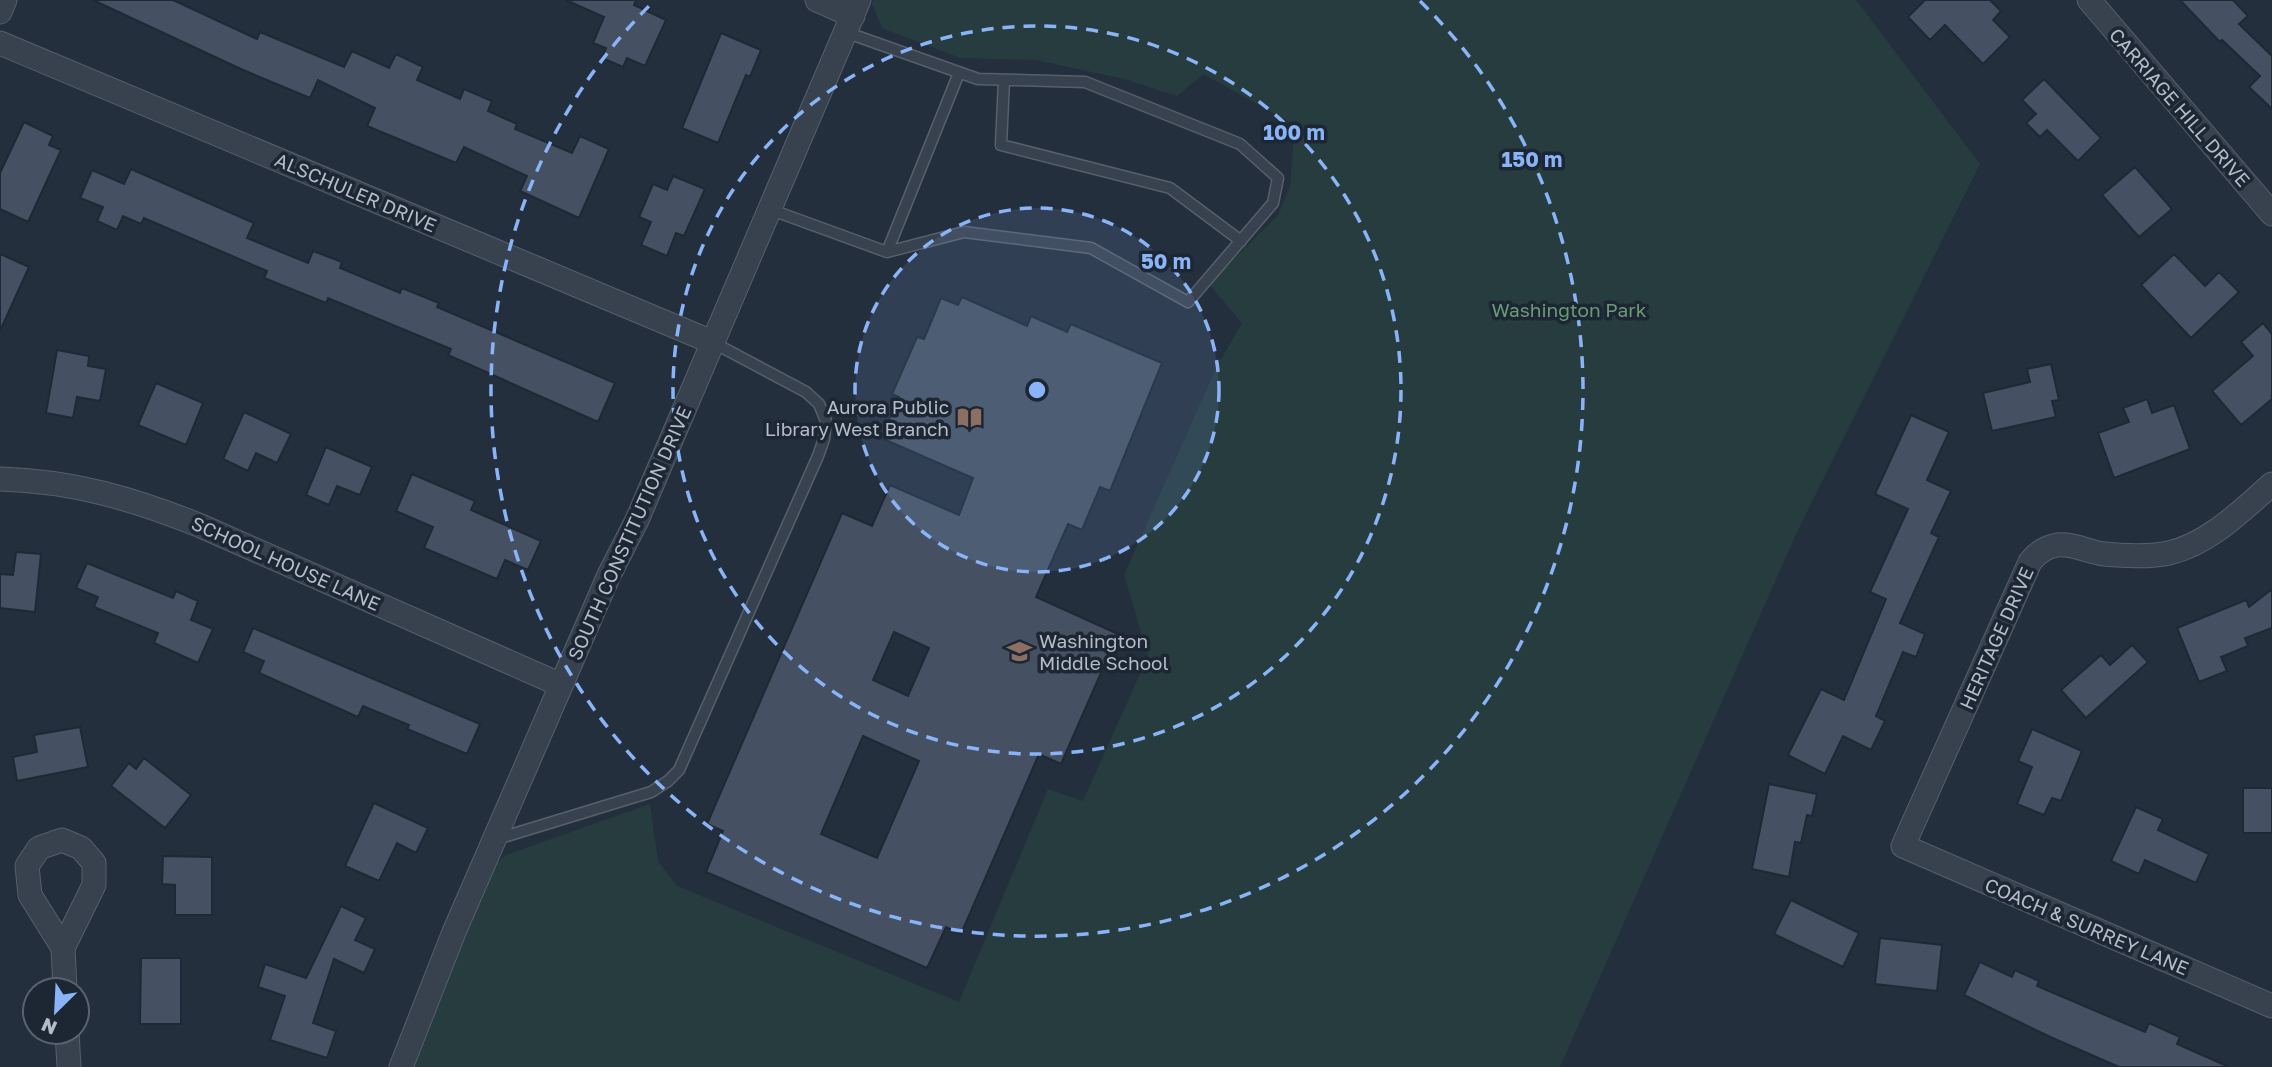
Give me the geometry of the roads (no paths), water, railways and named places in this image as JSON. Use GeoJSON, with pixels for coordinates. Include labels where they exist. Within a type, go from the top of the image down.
{"type":"FeatureCollection","features":[{"type":"Feature","properties":{"kind":"street"},"geometry":{"type":"LineString","coordinates":[[0,12],[5,0]]}},
{"type":"Feature","properties":{"kind":"street"},"geometry":{"type":"LineString","coordinates":[[817,0],[852,16]]}},
{"type":"Feature","properties":{"kind":"street","name":"CARRIAGE HILL DRIVE"},"geometry":{"type":"LineString","coordinates":[[2089,0],[2272,214]]}},
{"type":"Feature","properties":{"kind":"street","name":"SOUTH CONSTITUTION DRIVE"},"geometry":{"type":"LineString","coordinates":[[401,1067],[454,932],[609,575],[637,520],[852,16]]}},
{"type":"Feature","properties":{"kind":"street","name":"ALSCHULER DRIVE"},"geometry":{"type":"LineString","coordinates":[[0,43],[712,342]]}},
{"type":"Feature","properties":{"kind":"street","name":"SCHOOL HOUSE LANE"},"geometry":{"type":"LineString","coordinates":[[0,479],[65,484],[146,504],[561,685]]}},
{"type":"Feature","properties":{"kind":"street","name":"HERITAGE DRIVE"},"geometry":{"type":"LineString","coordinates":[[1903,846],[2030,562],[2036,554],[2059,545],[2105,554],[2169,554],[2198,542],[2226,523],[2272,484]]}},
{"type":"Feature","properties":{"kind":"street","name":"COACH & SURREY LANE"},"geometry":{"type":"LineString","coordinates":[[1903,846],[2272,1006]]}},
{"type":"Feature","properties":{"kind":"street"},"geometry":{"type":"LineString","coordinates":[[63,948],[64,976]]}},
{"type":"Feature","properties":{"kind":"street"},"geometry":{"type":"LineString","coordinates":[[68,1046],[69,1067]]}},
{"type":"Feature","properties":{"kind":"lane"},"geometry":{"type":"LineString","coordinates":[[769,209],[887,252],[964,232],[1091,248],[1188,302],[1273,203],[1278,177],[1240,144],[1084,82],[978,79],[959,73],[852,16]]}},
{"type":"Feature","properties":{"kind":"lane"},"geometry":{"type":"LineString","coordinates":[[887,252],[959,73]]}},
{"type":"Feature","properties":{"kind":"lane"},"geometry":{"type":"LineString","coordinates":[[1004,80],[1001,145],[1170,188],[1241,241]]}},
{"type":"Feature","properties":{"kind":"lane"},"geometry":{"type":"LineString","coordinates":[[494,840],[652,792],[679,770],[818,456],[826,421],[819,404],[806,392],[712,342]]}},
{"type":"Feature","properties":{"kind":"place","name":"Aurora Public Library West Branch"},"geometry":{"type":"Point","coordinates":[969,417]}},
{"type":"Feature","properties":{"kind":"place","name":"Washington Middle School"},"geometry":{"type":"Point","coordinates":[1019,651]}},
{"type":"Feature","properties":{"kind":"park label","name":"Washington Park"},"geometry":{"type":"Point","coordinates":[1569,309]}}]}
